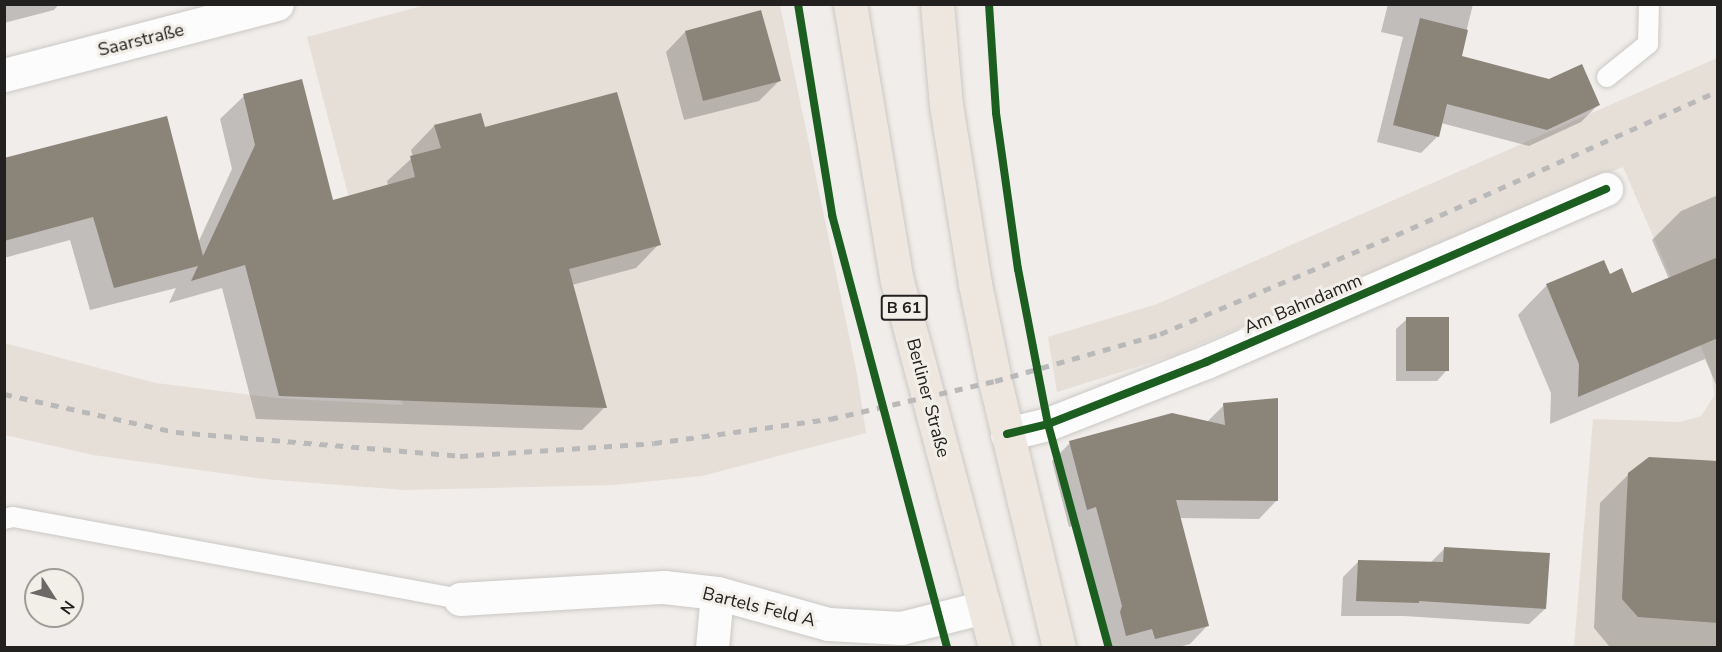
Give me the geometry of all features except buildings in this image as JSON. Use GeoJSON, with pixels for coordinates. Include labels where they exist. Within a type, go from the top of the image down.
{"type":"FeatureCollection","features":[{"type":"Feature","properties":{"kind":"main road","name":"Berliner Straße"},"geometry":{"type":"LineString","coordinates":[[850,4],[897,281],[995,648]]}},
{"type":"Feature","properties":{"kind":"main road"},"geometry":{"type":"LineString","coordinates":[[937,4],[946,105],[975,284],[1007,434],[1059,648]]}},
{"type":"Feature","properties":{"kind":"street","name":"Saarstraße"},"geometry":{"type":"LineString","coordinates":[[4,75],[277,4]]}},
{"type":"Feature","properties":{"kind":"street","name":"Am Bahndamm"},"geometry":{"type":"LineString","coordinates":[[1007,434],[1048,424],[1206,362],[1606,189]]}},
{"type":"Feature","properties":{"kind":"street","name":"Bartels Feld A"},"geometry":{"type":"LineString","coordinates":[[460,599],[664,587],[717,593],[828,624],[901,628],[984,607]]}},
{"type":"Feature","properties":{"kind":"street"},"geometry":{"type":"LineString","coordinates":[[712,648],[717,593]]}},
{"type":"Feature","properties":{"kind":"lane"},"geometry":{"type":"LineString","coordinates":[[1607,76],[1648,44],[1649,4]]}},
{"type":"Feature","properties":{"kind":"lane"},"geometry":{"type":"LineString","coordinates":[[4,519],[13,517],[460,599]]}},
{"type":"Feature","properties":{"kind":"shaded area"},"geometry":{"type":"Polygon","coordinates":[[[425,5],[780,5],[857,374],[866,433],[702,476],[614,485],[405,490],[263,479],[93,455],[5,435],[4,343],[156,383],[276,398],[403,405],[307,37],[425,5]]]}},
{"type":"Feature","properties":{"kind":"shaded area"},"geometry":{"type":"Polygon","coordinates":[[[1717,58],[1717,647],[1574,647],[1593,419],[1680,422],[1701,416],[1714,396],[1711,370],[1623,167],[1172,356],[1057,392],[1048,337],[1157,304],[1717,58]]]}},
{"type":"Feature","properties":{"kind":"railway"},"geometry":{"type":"LineString","coordinates":[[4,394],[176,432],[460,456],[654,443],[830,419],[995,381],[1160,334],[1396,235],[1718,91]]}},
{"type":"Feature","properties":{"kind":"cycle path"},"geometry":{"type":"LineString","coordinates":[[798,4],[832,215],[947,648]]}},
{"type":"Feature","properties":{"kind":"cycle path"},"geometry":{"type":"LineString","coordinates":[[989,4],[996,113],[1018,269],[1048,424],[1109,648]]}},
{"type":"Feature","properties":{"kind":"cycle path"},"geometry":{"type":"LineString","coordinates":[[1007,434],[1048,424],[1206,362],[1606,189]]}}]}
